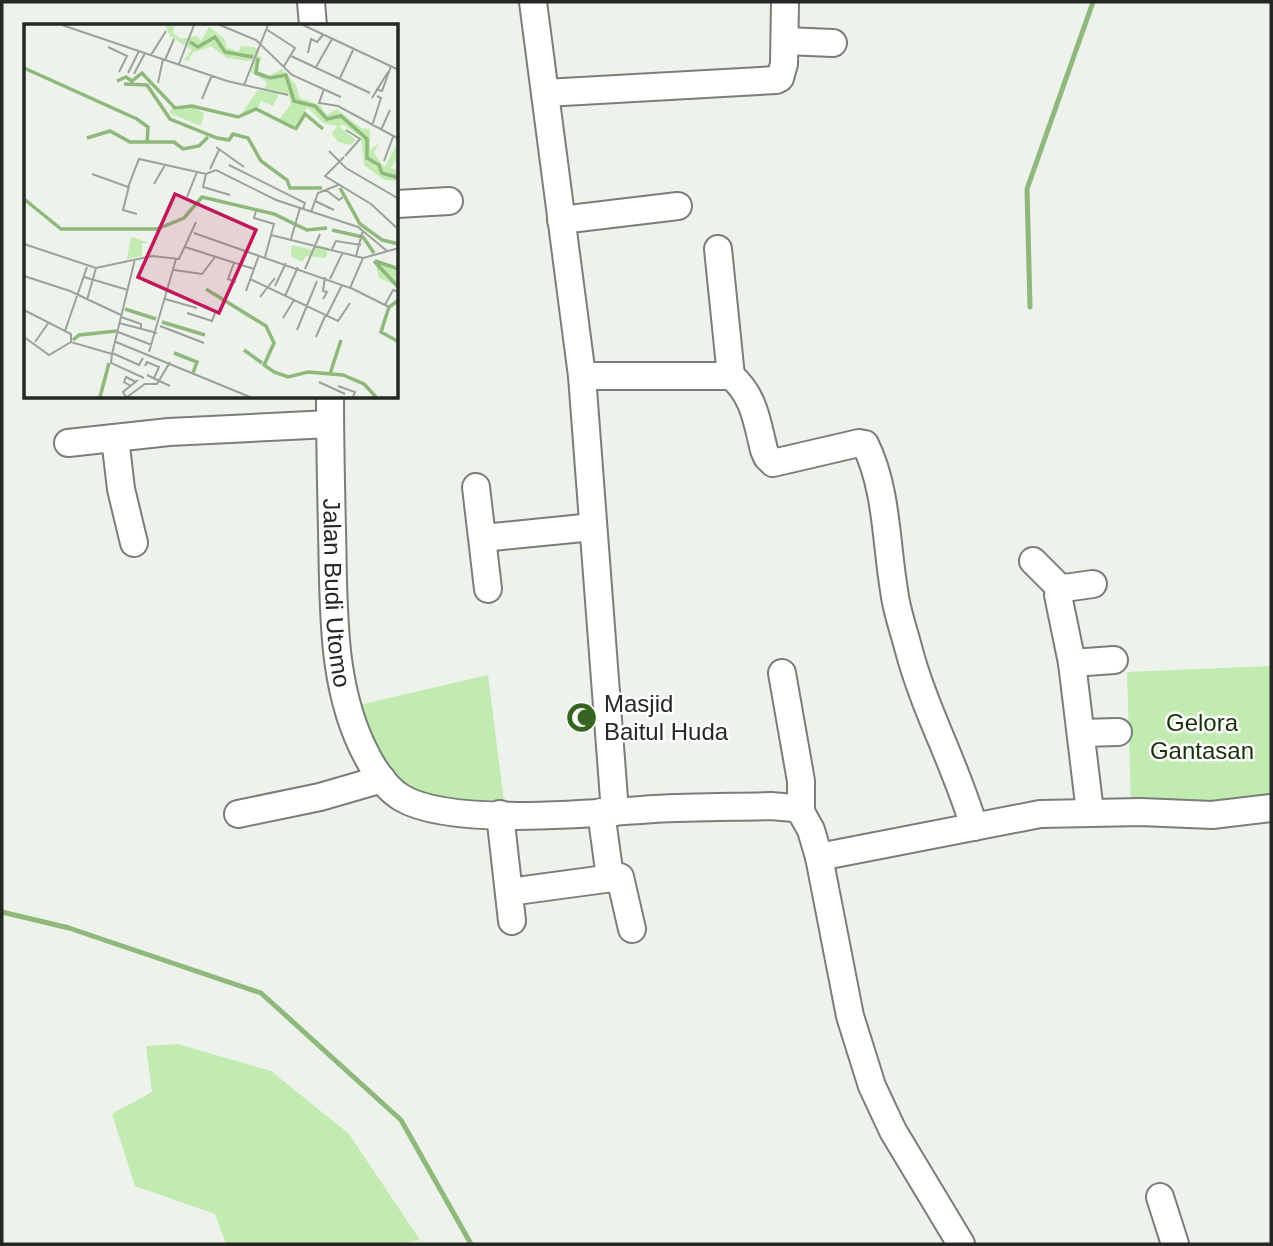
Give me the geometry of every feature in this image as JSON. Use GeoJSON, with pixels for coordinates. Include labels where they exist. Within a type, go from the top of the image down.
{"type":"FeatureCollection","features":[{"type":"Feature","properties":{"kind":"street"},"geometry":{"type":"LineString","coordinates":[[310,2],[313,24]]}},
{"type":"Feature","properties":{"kind":"street"},"geometry":{"type":"LineString","coordinates":[[533,2],[582,376],[593,527],[610,877]]}},
{"type":"Feature","properties":{"kind":"street"},"geometry":{"type":"LineString","coordinates":[[545,93],[776,80],[780,78],[784,64],[785,2]]}},
{"type":"Feature","properties":{"kind":"street"},"geometry":{"type":"LineString","coordinates":[[785,41],[833,43]]}},
{"type":"Feature","properties":{"kind":"street"},"geometry":{"type":"LineString","coordinates":[[399,204],[449,201]]}},
{"type":"Feature","properties":{"kind":"street"},"geometry":{"type":"LineString","coordinates":[[561,220],[678,206]]}},
{"type":"Feature","properties":{"kind":"street"},"geometry":{"type":"LineString","coordinates":[[718,249],[731,376],[746,391],[751,401],[764,450],[770,461],[778,462],[859,443],[865,444],[878,487],[894,591],[908,650],[935,725],[963,788],[974,827]]}},
{"type":"Feature","properties":{"kind":"street"},"geometry":{"type":"LineString","coordinates":[[582,376],[731,376]]}},
{"type":"Feature","properties":{"kind":"street","name":"Jalan Budi Utomo"},"geometry":{"type":"LineString","coordinates":[[330,399],[334,606],[339,669],[350,719],[359,742],[382,779],[401,797],[418,805],[464,813],[608,812],[771,806],[794,808],[801,812]]}},
{"type":"Feature","properties":{"kind":"street"},"geometry":{"type":"LineString","coordinates":[[68,443],[169,432],[330,424]]}},
{"type":"Feature","properties":{"kind":"street"},"geometry":{"type":"LineString","coordinates":[[115,438],[121,489],[134,542]]}},
{"type":"Feature","properties":{"kind":"street"},"geometry":{"type":"LineString","coordinates":[[476,488],[488,589]]}},
{"type":"Feature","properties":{"kind":"street"},"geometry":{"type":"LineString","coordinates":[[483,538],[593,527]]}},
{"type":"Feature","properties":{"kind":"street"},"geometry":{"type":"LineString","coordinates":[[1033,561],[1062,590]]}},
{"type":"Feature","properties":{"kind":"street"},"geometry":{"type":"LineString","coordinates":[[1090,812],[1072,663],[1058,595],[1062,590],[1093,584]]}},
{"type":"Feature","properties":{"kind":"street"},"geometry":{"type":"LineString","coordinates":[[1072,663],[1114,660]]}},
{"type":"Feature","properties":{"kind":"street"},"geometry":{"type":"LineString","coordinates":[[782,673],[801,782],[801,812],[811,830],[819,857],[850,1016],[872,1086],[893,1132],[961,1244]]}},
{"type":"Feature","properties":{"kind":"street"},"geometry":{"type":"LineString","coordinates":[[1081,733],[1118,732]]}},
{"type":"Feature","properties":{"kind":"street"},"geometry":{"type":"LineString","coordinates":[[239,814],[320,797],[382,779]]}},
{"type":"Feature","properties":{"kind":"street"},"geometry":{"type":"LineString","coordinates":[[819,857],[1040,814],[1090,812],[1212,815],[1271,808]]}},
{"type":"Feature","properties":{"kind":"street"},"geometry":{"type":"LineString","coordinates":[[499,814],[512,921]]}},
{"type":"Feature","properties":{"kind":"street"},"geometry":{"type":"LineString","coordinates":[[509,892],[620,877],[632,929]]}},
{"type":"Feature","properties":{"kind":"street"},"geometry":{"type":"LineString","coordinates":[[1160,1197],[1175,1244]]}},
{"type":"Feature","properties":{"kind":"green space","name":"Gelora Gantasan"},"geometry":{"type":"Polygon","coordinates":[[[1271,666],[1271,801],[1131,804],[1127,672],[1271,666]]]}},
{"type":"Feature","properties":{"kind":"green space"},"geometry":{"type":"Polygon","coordinates":[[[488,675],[504,801],[434,795],[403,781],[380,750],[359,705],[488,675]]]}},
{"type":"Feature","properties":{"kind":"green space"},"geometry":{"type":"Polygon","coordinates":[[[178,1044],[271,1071],[349,1134],[420,1240],[396,1244],[226,1244],[215,1214],[135,1186],[112,1114],[152,1092],[146,1046],[178,1044]]]}},
{"type":"Feature","properties":{"kind":"waterway"},"geometry":{"type":"LineString","coordinates":[[1030,307],[1027,189],[1093,2]]}},
{"type":"Feature","properties":{"kind":"waterway"},"geometry":{"type":"LineString","coordinates":[[2,912],[69,928],[261,993],[401,1120],[471,1244]]}},
{"type":"Feature","properties":{"kind":"place","name":"Masjid Baitul Huda"},"geometry":{"type":"Point","coordinates":[581,718]}}]}
